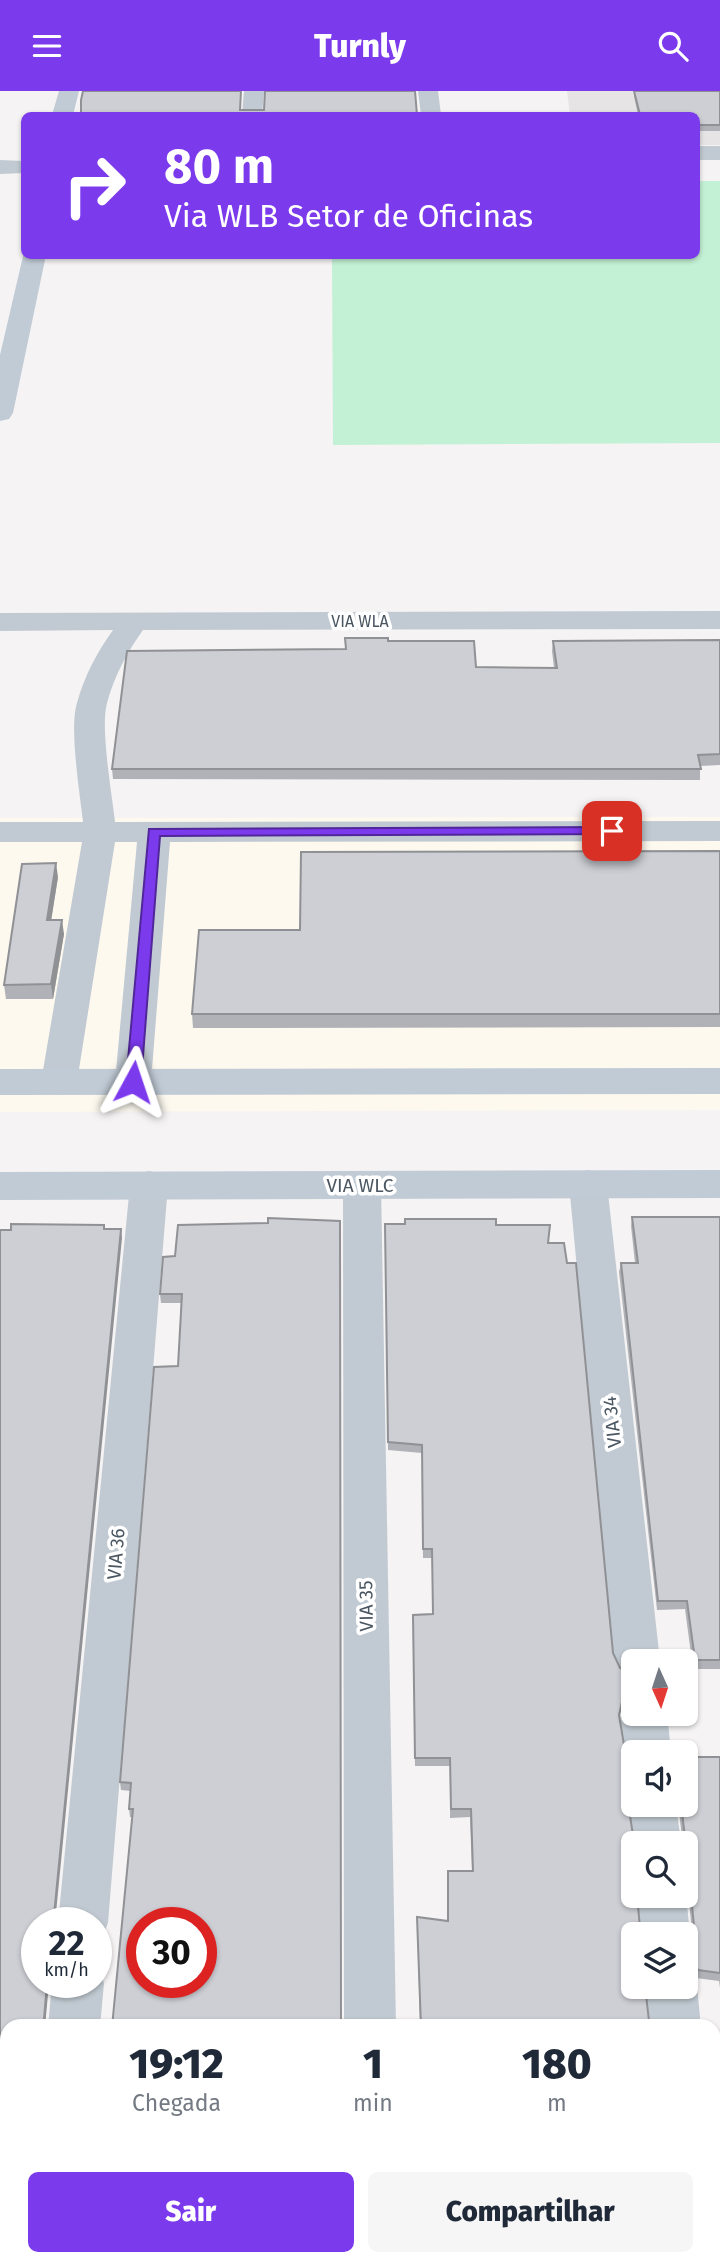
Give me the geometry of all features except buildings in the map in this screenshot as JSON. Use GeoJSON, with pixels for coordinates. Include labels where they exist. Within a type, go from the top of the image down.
{"type":"FeatureCollection","features":[{"type":"Feature","properties":{"kind":"street"},"geometry":{"type":"LineString","coordinates":[[65,112],[69,91]]}},
{"type":"Feature","properties":{"kind":"street"},"geometry":{"type":"LineString","coordinates":[[252,112],[254,91]]}},
{"type":"Feature","properties":{"kind":"street"},"geometry":{"type":"LineString","coordinates":[[428,91],[431,112]]}},
{"type":"Feature","properties":{"kind":"street"},"geometry":{"type":"LineString","coordinates":[[700,153],[720,153]]}},
{"type":"Feature","properties":{"kind":"street"},"geometry":{"type":"LineString","coordinates":[[0,167],[21,167]]}},
{"type":"Feature","properties":{"kind":"street"},"geometry":{"type":"LineString","coordinates":[[0,413],[33,259]]}},
{"type":"Feature","properties":{"kind":"street","name":"VIA WLA"},"geometry":{"type":"LineString","coordinates":[[0,622],[720,620]]}},
{"type":"Feature","properties":{"kind":"street"},"geometry":{"type":"LineString","coordinates":[[59,1082],[100,832],[92,760],[91,705],[113,651],[135,621]]}},
{"type":"Feature","properties":{"kind":"street"},"geometry":{"type":"LineString","coordinates":[[0,832],[720,831]]}},
{"type":"Feature","properties":{"kind":"street"},"geometry":{"type":"LineString","coordinates":[[133,1082],[154,832]]}},
{"type":"Feature","properties":{"kind":"street"},"geometry":{"type":"LineString","coordinates":[[0,1082],[720,1081]]}},
{"type":"Feature","properties":{"kind":"street","name":"VIA 34"},"geometry":{"type":"LineString","coordinates":[[588,1184],[636,1649]]}},
{"type":"Feature","properties":{"kind":"street","name":"VIA WLC"},"geometry":{"type":"LineString","coordinates":[[0,1186],[720,1184]]}},
{"type":"Feature","properties":{"kind":"street","name":"VIA 36"},"geometry":{"type":"LineString","coordinates":[[84,1907],[149,1185]]}},
{"type":"Feature","properties":{"kind":"street","name":"VIA 35"},"geometry":{"type":"LineString","coordinates":[[362,1185],[370,2019]]}},
{"type":"Feature","properties":{"kind":"street"},"geometry":{"type":"LineString","coordinates":[[75,2019],[77,1998]]}},
{"type":"Feature","properties":{"kind":"street"},"geometry":{"type":"LineString","coordinates":[[672,1999],[674,2019]]}},
{"type":"Feature","properties":{"kind":"shaded area"},"geometry":{"type":"Polygon","coordinates":[[[567,91],[720,91],[720,145],[700,145],[700,112],[570,112],[567,91]]]}},
{"type":"Feature","properties":{"kind":"shaded area"},"geometry":{"type":"Polygon","coordinates":[[[720,817],[720,1110],[0,1112],[0,818],[720,817]]]}},
{"type":"Feature","properties":{"kind":"green space"},"geometry":{"type":"Polygon","coordinates":[[[700,181],[720,181],[720,443],[333,445],[332,259],[700,259],[700,181]]]}},
{"type":"Feature","properties":{"kind":"route"},"geometry":{"type":"LineString","coordinates":[[133,1082],[154,832],[612,831]]}}]}
